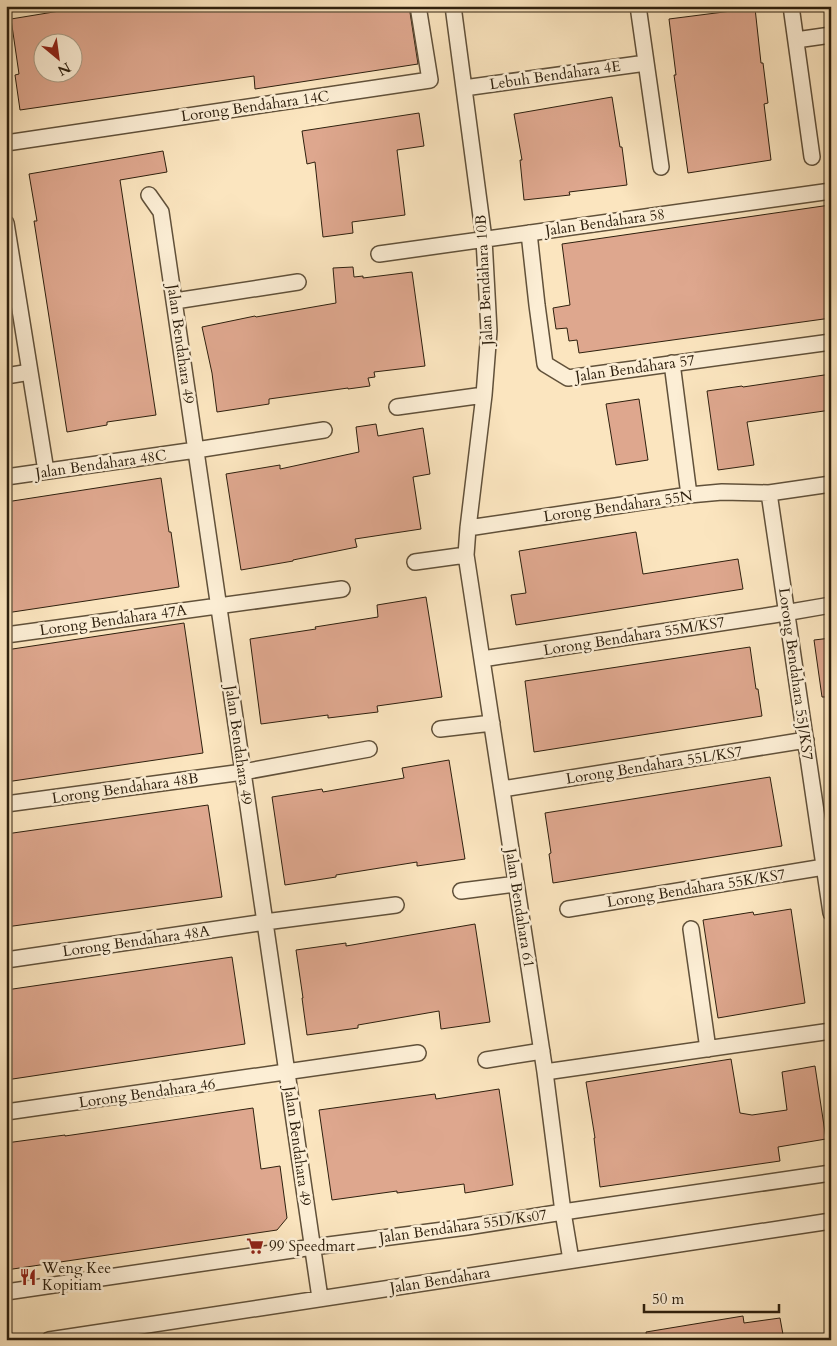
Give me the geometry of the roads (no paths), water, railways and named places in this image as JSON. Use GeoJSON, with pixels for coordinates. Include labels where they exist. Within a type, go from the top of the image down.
{"type":"FeatureCollection","features":[{"type":"Feature","properties":{"kind":"street","name":"Lorong Bendahara 14C"},"geometry":{"type":"LineString","coordinates":[[6,143],[430,80],[418,6]]}},
{"type":"Feature","properties":{"kind":"street","name":"Jalan Bendahara 10B"},"geometry":{"type":"LineString","coordinates":[[452,6],[484,239],[489,331],[484,395],[466,555]]}},
{"type":"Feature","properties":{"kind":"street"},"geometry":{"type":"LineString","coordinates":[[638,6],[661,167]]}},
{"type":"Feature","properties":{"kind":"street"},"geometry":{"type":"LineString","coordinates":[[791,6],[812,157]]}},
{"type":"Feature","properties":{"kind":"street"},"geometry":{"type":"LineString","coordinates":[[796,40],[831,35]]}},
{"type":"Feature","properties":{"kind":"street","name":"Lebuh Bendahara 4E"},"geometry":{"type":"LineString","coordinates":[[464,88],[646,62]]}},
{"type":"Feature","properties":{"kind":"street","name":"Jalan Bendahara 58"},"geometry":{"type":"LineString","coordinates":[[379,254],[831,190]]}},
{"type":"Feature","properties":{"kind":"street","name":"Jalan Bendahara 49"},"geometry":{"type":"LineString","coordinates":[[149,195],[161,212],[320,1298]]}},
{"type":"Feature","properties":{"kind":"street"},"geometry":{"type":"LineString","coordinates":[[6,222],[46,472]]}},
{"type":"Feature","properties":{"kind":"street","name":"Jalan Bendahara 57"},"geometry":{"type":"LineString","coordinates":[[529,233],[545,364],[568,378],[831,342]]}},
{"type":"Feature","properties":{"kind":"street"},"geometry":{"type":"LineString","coordinates":[[174,301],[298,282]]}},
{"type":"Feature","properties":{"kind":"street"},"geometry":{"type":"LineString","coordinates":[[672,363],[689,495]]}},
{"type":"Feature","properties":{"kind":"street"},"geometry":{"type":"LineString","coordinates":[[6,376],[30,372]]}},
{"type":"Feature","properties":{"kind":"street"},"geometry":{"type":"LineString","coordinates":[[397,407],[484,395]]}},
{"type":"Feature","properties":{"kind":"street","name":"Jalan Bendahara 48C"},"geometry":{"type":"LineString","coordinates":[[6,477],[324,430]]}},
{"type":"Feature","properties":{"kind":"street","name":"Lorong Bendahara 55N"},"geometry":{"type":"LineString","coordinates":[[468,528],[689,495],[722,492],[769,493],[831,484]]}},
{"type":"Feature","properties":{"kind":"street","name":"Lorong Bendahara 55J/KS7"},"geometry":{"type":"LineString","coordinates":[[769,493],[831,913]]}},
{"type":"Feature","properties":{"kind":"street"},"geometry":{"type":"LineString","coordinates":[[415,562],[466,555]]}},
{"type":"Feature","properties":{"kind":"street","name":"Jalan Bendahara 61"},"geometry":{"type":"LineString","coordinates":[[466,555],[542,1051],[563,1212],[572,1260]]}},
{"type":"Feature","properties":{"kind":"street","name":"Lorong Bendahara 47A"},"geometry":{"type":"LineString","coordinates":[[6,634],[342,589]]}},
{"type":"Feature","properties":{"kind":"street","name":"Lorong Bendahara 55M/KS7"},"geometry":{"type":"LineString","coordinates":[[482,659],[831,605]]}},
{"type":"Feature","properties":{"kind":"street"},"geometry":{"type":"LineString","coordinates":[[440,729],[492,723]]}},
{"type":"Feature","properties":{"kind":"street","name":"Lorong Bendahara 55L/KS7"},"geometry":{"type":"LineString","coordinates":[[502,789],[806,740]]}},
{"type":"Feature","properties":{"kind":"street","name":"Lorong Bendahara 48B"},"geometry":{"type":"LineString","coordinates":[[6,804],[243,772],[369,749]]}},
{"type":"Feature","properties":{"kind":"street","name":"Lorong Bendahara 55K/KS7"},"geometry":{"type":"LineString","coordinates":[[568,909],[824,867]]}},
{"type":"Feature","properties":{"kind":"street"},"geometry":{"type":"LineString","coordinates":[[461,892],[516,884]]}},
{"type":"Feature","properties":{"kind":"street","name":"Lorong Bendahara 48A"},"geometry":{"type":"LineString","coordinates":[[6,960],[396,904]]}},
{"type":"Feature","properties":{"kind":"street"},"geometry":{"type":"LineString","coordinates":[[692,929],[708,1049]]}},
{"type":"Feature","properties":{"kind":"street"},"geometry":{"type":"LineString","coordinates":[[545,1072],[831,1031]]}},
{"type":"Feature","properties":{"kind":"street"},"geometry":{"type":"LineString","coordinates":[[486,1060],[542,1051]]}},
{"type":"Feature","properties":{"kind":"street","name":"Lorong Bendahara 46"},"geometry":{"type":"LineString","coordinates":[[6,1112],[418,1053]]}},
{"type":"Feature","properties":{"kind":"street","name":"Jalan Bendahara 55D/Ks07"},"geometry":{"type":"LineString","coordinates":[[6,1292],[831,1173]]}},
{"type":"Feature","properties":{"kind":"street","name":"Jalan Bendahara"},"geometry":{"type":"LineString","coordinates":[[49,1340],[831,1221]]}},
{"type":"Feature","properties":{"kind":"place","name":"99 Speedmart"},"geometry":{"type":"Point","coordinates":[255,1246]}},
{"type":"Feature","properties":{"kind":"place","name":"Weng Kee Kopitiam"},"geometry":{"type":"Point","coordinates":[28,1277]}}]}
